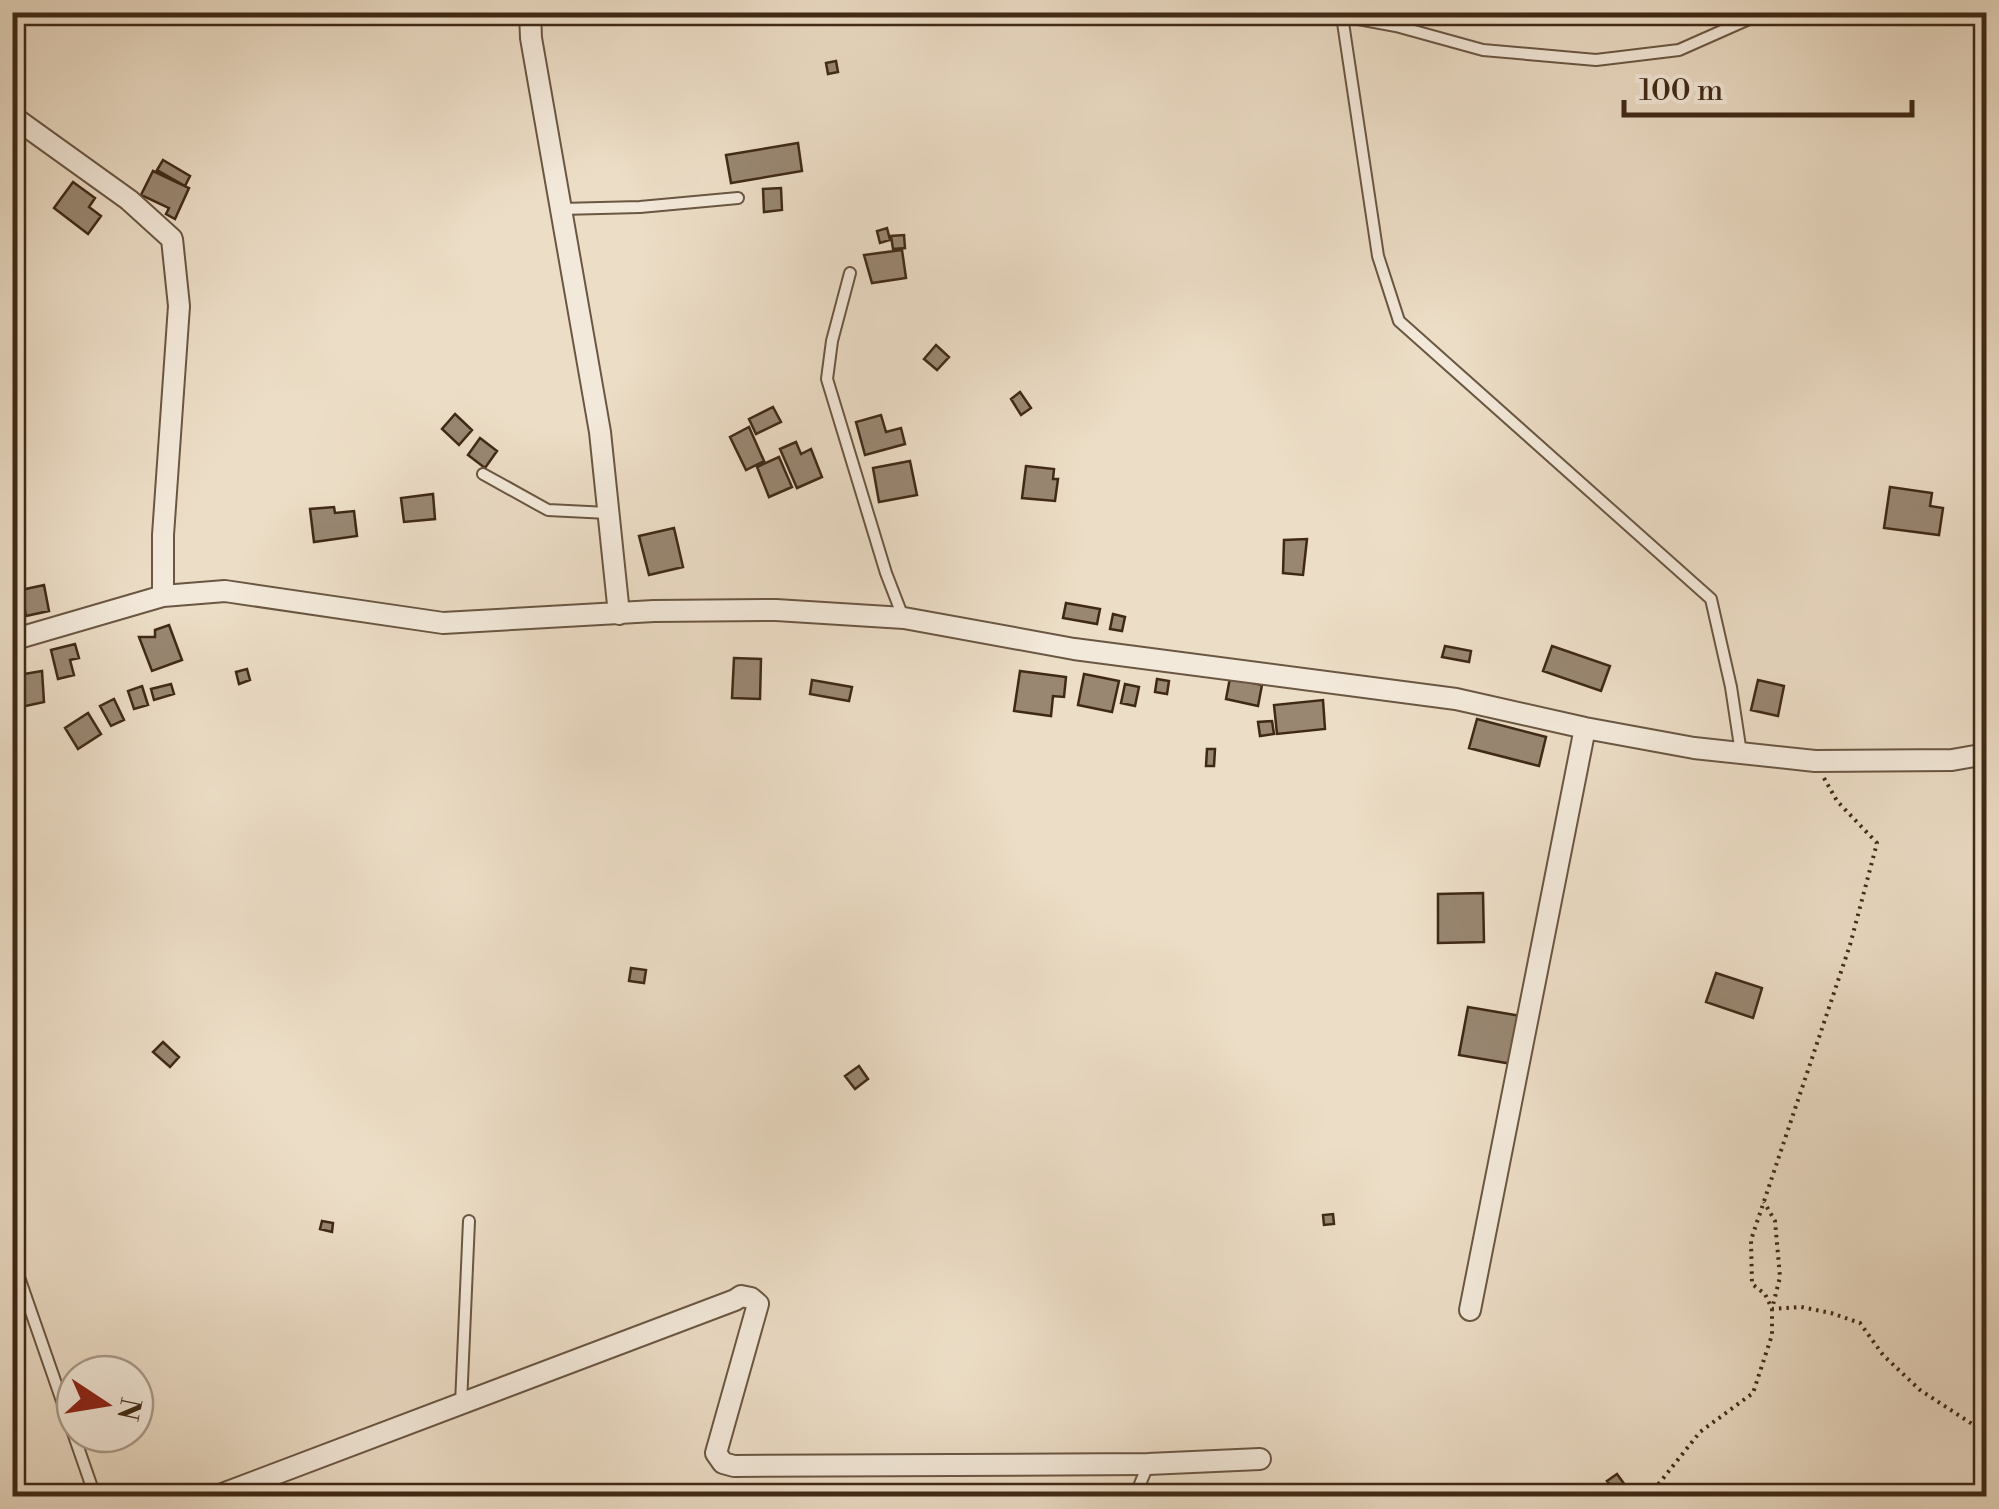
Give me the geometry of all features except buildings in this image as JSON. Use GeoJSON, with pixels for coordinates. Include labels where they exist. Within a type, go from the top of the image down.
{"type":"FeatureCollection","features":[{"type":"Feature","properties":{"kind":"street"},"geometry":{"type":"LineString","coordinates":[[530,12],[600,432],[619,614]]}},
{"type":"Feature","properties":{"kind":"street"},"geometry":{"type":"LineString","coordinates":[[12,116],[129,200],[172,239],[178,306],[163,535],[163,596]]}},
{"type":"Feature","properties":{"kind":"street"},"geometry":{"type":"LineString","coordinates":[[12,640],[163,596],[225,592],[443,623],[654,611],[776,610],[904,618],[1074,650],[1456,699],[1694,748],[1815,761],[1952,760],[1986,754]]}},
{"type":"Feature","properties":{"kind":"street"},"geometry":{"type":"LineString","coordinates":[[1470,1310],[1585,728]]}},
{"type":"Feature","properties":{"kind":"street"},"geometry":{"type":"LineString","coordinates":[[217,1496],[741,1296],[758,1304],[716,1453],[723,1463],[1148,1464],[1260,1459]]}},
{"type":"Feature","properties":{"kind":"lane"},"geometry":{"type":"LineString","coordinates":[[1741,753],[1731,687],[1710,600],[1399,321],[1378,256],[1338,14],[1484,50],[1596,60],[1679,50],[1750,20],[1753,12]]}},
{"type":"Feature","properties":{"kind":"lane"},"geometry":{"type":"LineString","coordinates":[[561,209],[738,198]]}},
{"type":"Feature","properties":{"kind":"lane"},"geometry":{"type":"LineString","coordinates":[[850,274],[832,341],[827,379],[886,572],[904,618]]}},
{"type":"Feature","properties":{"kind":"lane"},"geometry":{"type":"LineString","coordinates":[[483,474],[548,510],[608,514]]}},
{"type":"Feature","properties":{"kind":"lane"},"geometry":{"type":"LineString","coordinates":[[462,1405],[470,1220]]}},
{"type":"Feature","properties":{"kind":"lane"},"geometry":{"type":"LineString","coordinates":[[12,1257],[15,1276],[95,1496]]}},
{"type":"Feature","properties":{"kind":"lane"},"geometry":{"type":"LineString","coordinates":[[1135,1496],[1148,1464]]}},
{"type":"Feature","properties":{"kind":"path"},"geometry":{"type":"LineString","coordinates":[[1772,1309],[1765,1294],[1752,1284],[1751,1240],[1850,946],[1877,843],[1837,801],[1815,761]]}},
{"type":"Feature","properties":{"kind":"path"},"geometry":{"type":"LineString","coordinates":[[1649,1496],[1700,1432],[1754,1393],[1772,1335],[1772,1309],[1780,1277],[1775,1222],[1764,1202]]}},
{"type":"Feature","properties":{"kind":"path"},"geometry":{"type":"LineString","coordinates":[[1772,1309],[1802,1307],[1860,1323],[1883,1355],[1920,1390],[1986,1433]]}}]}
